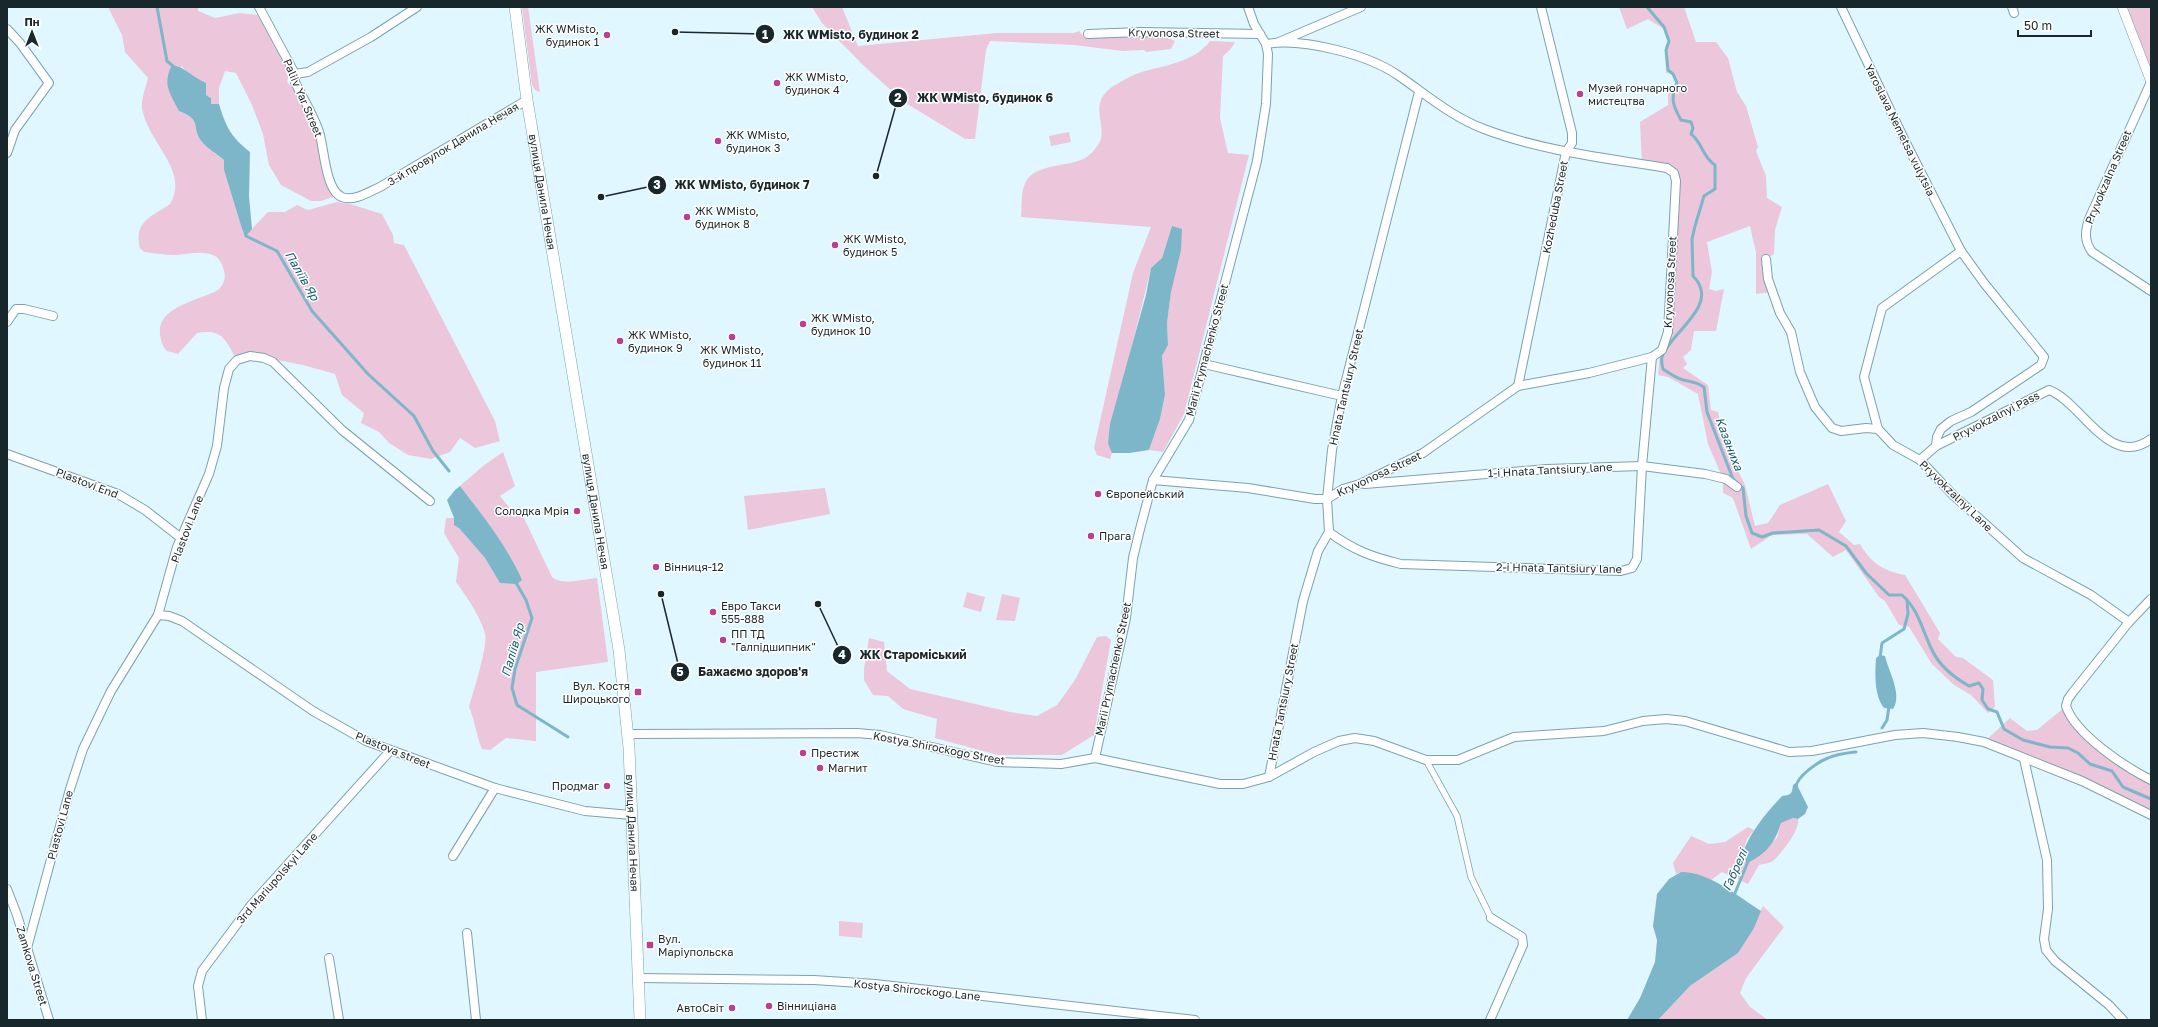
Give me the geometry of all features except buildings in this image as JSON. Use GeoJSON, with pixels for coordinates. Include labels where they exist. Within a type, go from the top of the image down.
{"type":"FeatureCollection","features":[{"type":"Feature","properties":{"kind":"main road","name":"вулиця Данила Нечая"},"geometry":{"type":"LineString","coordinates":[[515,7],[527,100],[619,650],[628,734],[640,1020]]}},
{"type":"Feature","properties":{"kind":"street","name":"Paliiv Yar Street"},"geometry":{"type":"LineString","coordinates":[[259,7],[295,74],[295,82],[320,134],[324,164],[335,191],[340,197],[347,198],[380,187]]}},
{"type":"Feature","properties":{"kind":"street"},"geometry":{"type":"LineString","coordinates":[[295,74],[308,72],[371,37],[418,7]]}},
{"type":"Feature","properties":{"kind":"street","name":"Marii Prymachenko Street"},"geometry":{"type":"LineString","coordinates":[[1095,758],[1126,618],[1133,558],[1153,480],[1189,420],[1257,161],[1266,104],[1268,54],[1266,44],[1248,7]]}},
{"type":"Feature","properties":{"kind":"street"},"geometry":{"type":"LineString","coordinates":[[1279,42],[1361,7]]}},
{"type":"Feature","properties":{"kind":"street","name":"Kozheduba Street"},"geometry":{"type":"LineString","coordinates":[[1518,386],[1566,152],[1572,143],[1572,133],[1541,7]]}},
{"type":"Feature","properties":{"kind":"street","name":"Yaroslava Nemetsa vulytsia"},"geometry":{"type":"LineString","coordinates":[[1841,7],[1904,139],[1962,252],[1984,283],[2044,357],[2041,365],[1971,412],[1951,421],[1942,429],[1937,437],[1936,446]]}},
{"type":"Feature","properties":{"kind":"street","name":"Pryvokzalna Street"},"geometry":{"type":"LineString","coordinates":[[2122,7],[2151,82],[2089,219],[2085,236],[2086,242],[2092,252],[2151,291]]}},
{"type":"Feature","properties":{"kind":"street"},"geometry":{"type":"LineString","coordinates":[[7,29],[20,43],[49,83],[15,130],[7,153]]}},
{"type":"Feature","properties":{"kind":"street","name":"Kryvonosa Street"},"geometry":{"type":"LineString","coordinates":[[1088,34],[1140,32],[1260,34]]}},
{"type":"Feature","properties":{"kind":"street","name":"Kryvonosa Street"},"geometry":{"type":"LineString","coordinates":[[1153,480],[1248,488],[1315,499],[1327,499],[1343,489],[1360,484],[1423,453],[1518,386],[1589,373],[1652,357],[1662,350],[1668,332],[1676,181],[1674,173],[1667,168],[1566,152],[1482,128],[1450,112],[1419,92],[1398,75],[1357,56],[1332,49],[1279,42],[1266,44]]}},
{"type":"Feature","properties":{"kind":"street","name":"Hnata Tantsiury Street"},"geometry":{"type":"LineString","coordinates":[[1269,777],[1303,601],[1318,551],[1329,532],[1327,499],[1332,450],[1342,396],[1419,92]]}},
{"type":"Feature","properties":{"kind":"street","name":"3-й провулок Данила Нечая"},"geometry":{"type":"LineString","coordinates":[[380,187],[527,100]]}},
{"type":"Feature","properties":{"kind":"street"},"geometry":{"type":"LineString","coordinates":[[1766,259],[1768,279],[1773,296],[1780,313],[1791,332],[1800,372],[1815,406],[1832,428],[1841,431],[1866,428],[1878,429],[1864,377],[1882,308],[1962,252]]}},
{"type":"Feature","properties":{"kind":"street"},"geometry":{"type":"LineString","coordinates":[[7,322],[16,309],[24,309],[53,316]]}},
{"type":"Feature","properties":{"kind":"street","name":"Plastovi Lane"},"geometry":{"type":"LineString","coordinates":[[27,948],[70,789],[83,749],[111,692],[158,615],[181,538],[213,464],[221,425],[227,375],[233,364],[237,360],[250,356],[264,358],[279,367],[336,426],[430,502]]}},
{"type":"Feature","properties":{"kind":"street","name":"2-i Hnata Tantsiury lane"},"geometry":{"type":"LineString","coordinates":[[1329,532],[1348,546],[1370,556],[1401,564],[1621,571],[1632,568],[1637,558],[1642,466],[1652,357]]}},
{"type":"Feature","properties":{"kind":"street"},"geometry":{"type":"LineString","coordinates":[[1204,364],[1342,396]]}},
{"type":"Feature","properties":{"kind":"street","name":"Pryvokzalnyi Pass"},"geometry":{"type":"LineString","coordinates":[[1920,460],[1936,446],[2049,390],[2058,393],[2096,430],[2114,443],[2132,448],[2142,446],[2151,439]]}},
{"type":"Feature","properties":{"kind":"street","name":"Pryvokzalnyi Lane"},"geometry":{"type":"LineString","coordinates":[[1878,429],[1893,445],[1920,460],[1953,495],[2023,558],[2091,595],[2129,622]]}},
{"type":"Feature","properties":{"kind":"street","name":"Plastovi End"},"geometry":{"type":"LineString","coordinates":[[7,454],[118,494],[145,510],[181,538]]}},
{"type":"Feature","properties":{"kind":"street","name":"1-i Hnata Tantsiury lane"},"geometry":{"type":"LineString","coordinates":[[1360,484],[1547,469],[1642,466],[1705,474],[1726,479],[1737,486]]}},
{"type":"Feature","properties":{"kind":"street"},"geometry":{"type":"LineString","coordinates":[[2151,600],[2129,622],[2068,699],[2066,706],[2075,722],[2109,755],[2151,780]]}},
{"type":"Feature","properties":{"kind":"street","name":"Plastova street"},"geometry":{"type":"LineString","coordinates":[[158,615],[182,621],[313,712],[366,741],[495,788],[585,811],[631,815]]}},
{"type":"Feature","properties":{"kind":"street","name":"Kostya Shirockogo Street"},"geometry":{"type":"LineString","coordinates":[[628,734],[834,732],[880,735],[997,762],[1061,764],[1095,758],[1220,784],[1243,784],[1269,777],[1314,752],[1339,741],[1355,738],[1374,741],[1426,760],[1458,760],[1514,738],[1604,731],[1643,721],[1666,719],[1685,721],[1789,752],[1812,751],[1902,734],[1923,733],[1958,736],[1984,742],[2082,781],[2151,815]]}},
{"type":"Feature","properties":{"kind":"street","name":"3rd Mariupolskyi Lane"},"geometry":{"type":"LineString","coordinates":[[202,1020],[198,986],[202,971],[252,904],[390,751]]}},
{"type":"Feature","properties":{"kind":"street"},"geometry":{"type":"LineString","coordinates":[[2024,759],[2047,860],[2048,909],[2044,939],[2046,950],[2055,961],[2109,1005],[2123,1020]]}},
{"type":"Feature","properties":{"kind":"street"},"geometry":{"type":"LineString","coordinates":[[1426,760],[1457,816],[1471,877],[1491,918],[1522,937],[1523,945],[1490,1020]]}},
{"type":"Feature","properties":{"kind":"street"},"geometry":{"type":"LineString","coordinates":[[453,856],[495,788]]}},
{"type":"Feature","properties":{"kind":"street","name":"Zamkova Street"},"geometry":{"type":"LineString","coordinates":[[7,889],[49,1020]]}},
{"type":"Feature","properties":{"kind":"street"},"geometry":{"type":"LineString","coordinates":[[467,933],[476,1020]]}},
{"type":"Feature","properties":{"kind":"street"},"geometry":{"type":"LineString","coordinates":[[330,958],[339,1020]]}},
{"type":"Feature","properties":{"kind":"street","name":"Kostya Shirockogo Lane"},"geometry":{"type":"LineString","coordinates":[[638,978],[814,980],[875,984],[1195,1020]]}},
{"type":"Feature","properties":{"kind":"shaded area"},"geometry":{"type":"Polygon","coordinates":[[[108,7],[198,7],[198,11],[215,18],[240,13],[258,15],[290,70],[287,82],[297,93],[312,119],[322,148],[334,192],[333,197],[321,201],[311,201],[281,185],[269,165],[263,134],[252,105],[236,73],[225,71],[219,88],[219,104],[211,104],[211,98],[206,95],[206,83],[197,80],[181,66],[179,111],[194,121],[202,142],[224,160],[224,170],[242,229],[246,235],[268,212],[285,212],[297,205],[308,210],[337,202],[350,204],[382,214],[393,235],[394,243],[404,245],[495,421],[500,441],[475,448],[460,438],[450,452],[431,459],[408,455],[389,443],[379,432],[361,423],[364,413],[342,395],[335,374],[303,365],[257,356],[237,360],[223,338],[213,332],[197,333],[178,354],[167,351],[162,343],[160,334],[161,325],[165,317],[181,306],[218,290],[222,286],[225,274],[217,257],[211,254],[197,253],[167,255],[144,252],[140,248],[139,231],[142,225],[151,216],[170,204],[175,192],[175,180],[172,168],[146,121],[142,108],[148,78],[125,52],[122,35],[108,7]]]}},
{"type":"Feature","properties":{"kind":"shaded area"},"geometry":{"type":"Polygon","coordinates":[[[522,7],[528,7],[540,92],[535,90],[532,85],[522,7]]]}},
{"type":"Feature","properties":{"kind":"shaded area"},"geometry":{"type":"Polygon","coordinates":[[[812,7],[842,7],[858,46],[997,33],[1074,33],[1079,31],[1084,37],[1164,36],[1175,41],[1171,49],[1146,52],[1144,50],[1123,51],[1074,45],[990,41],[986,50],[975,139],[965,139],[904,102],[864,66],[822,23],[812,7]]]}},
{"type":"Feature","properties":{"kind":"shaded area"},"geometry":{"type":"Polygon","coordinates":[[[1619,7],[1684,7],[1696,42],[1716,42],[1728,58],[1737,92],[1746,106],[1758,147],[1756,151],[1766,176],[1767,198],[1782,207],[1775,230],[1774,254],[1766,259],[1772,292],[1756,294],[1756,253],[1750,226],[1707,242],[1712,272],[1709,289],[1716,291],[1724,289],[1716,331],[1694,331],[1691,350],[1683,357],[1687,364],[1683,368],[1708,385],[1711,410],[1718,412],[1725,444],[1745,485],[1755,526],[1768,523],[1780,505],[1828,484],[1846,521],[1839,532],[1854,545],[1860,544],[1864,551],[1878,565],[1890,571],[1905,575],[1940,633],[1938,639],[1956,657],[1963,658],[1993,680],[1995,707],[1988,713],[1971,695],[1954,685],[1932,664],[1909,627],[1899,625],[1885,601],[1879,597],[1846,550],[1833,557],[1807,534],[1772,535],[1751,549],[1733,498],[1723,493],[1723,479],[1708,444],[1698,394],[1668,377],[1658,375],[1660,352],[1668,332],[1674,173],[1642,164],[1640,122],[1668,105],[1668,91],[1676,85],[1673,74],[1666,73],[1665,47],[1669,41],[1664,29],[1648,19],[1627,29],[1619,7]]]}},
{"type":"Feature","properties":{"kind":"shaded area"},"geometry":{"type":"Polygon","coordinates":[[[2122,7],[2151,7],[2151,82],[2122,7]]]}},
{"type":"Feature","properties":{"kind":"shaded area"},"geometry":{"type":"Polygon","coordinates":[[[1210,41],[1235,42],[1230,50],[1223,56],[1220,118],[1228,153],[1249,155],[1184,414],[1163,452],[1149,450],[1160,419],[1165,396],[1162,356],[1168,345],[1167,323],[1171,292],[1172,226],[1162,258],[1151,268],[1108,444],[1112,453],[1110,459],[1097,455],[1094,448],[1133,273],[1151,227],[1021,217],[1023,190],[1028,178],[1035,173],[1053,166],[1081,160],[1093,151],[1101,138],[1102,131],[1099,109],[1101,101],[1104,94],[1112,87],[1136,74],[1187,59],[1196,54],[1210,41]]]}},
{"type":"Feature","properties":{"kind":"shaded area"},"geometry":{"type":"Polygon","coordinates":[[[1069,132],[1071,142],[1051,146],[1049,136],[1069,132]]]}},
{"type":"Feature","properties":{"kind":"shaded area"},"geometry":{"type":"Polygon","coordinates":[[[503,452],[515,486],[500,496],[516,516],[523,516],[552,577],[556,580],[567,582],[597,578],[608,662],[536,672],[536,741],[506,738],[490,750],[482,749],[469,707],[482,659],[485,634],[477,614],[456,582],[459,558],[444,533],[446,518],[454,518],[459,528],[485,558],[500,583],[513,561],[488,523],[460,486],[483,466],[503,452]]]}},
{"type":"Feature","properties":{"kind":"shaded area"},"geometry":{"type":"Polygon","coordinates":[[[825,488],[830,514],[748,530],[744,496],[825,488]]]}},
{"type":"Feature","properties":{"kind":"shaded area"},"geometry":{"type":"Polygon","coordinates":[[[967,592],[985,597],[981,612],[963,607],[967,592]]]}},
{"type":"Feature","properties":{"kind":"shaded area"},"geometry":{"type":"Polygon","coordinates":[[[1002,594],[1020,598],[1015,621],[996,620],[1002,594]]]}},
{"type":"Feature","properties":{"kind":"shaded area"},"geometry":{"type":"Polygon","coordinates":[[[1106,636],[1111,640],[1094,735],[1062,755],[998,755],[935,738],[937,719],[903,709],[888,696],[873,695],[864,680],[864,669],[869,638],[884,642],[887,671],[910,689],[1010,712],[1037,716],[1057,705],[1075,680],[1097,637],[1106,636]]]}},
{"type":"Feature","properties":{"kind":"shaded area"},"geometry":{"type":"Polygon","coordinates":[[[2066,706],[2068,713],[2109,755],[2151,780],[2151,815],[1984,742],[2010,718],[2027,731],[2037,730],[2066,706]]]}},
{"type":"Feature","properties":{"kind":"shaded area"},"geometry":{"type":"Polygon","coordinates":[[[1793,818],[1798,819],[1798,824],[1790,841],[1774,860],[1769,863],[1759,865],[1748,884],[1722,872],[1711,880],[1681,872],[1676,874],[1673,863],[1691,836],[1709,844],[1725,842],[1748,827],[1754,830],[1747,839],[1742,855],[1747,863],[1777,838],[1781,823],[1793,818]]]}},
{"type":"Feature","properties":{"kind":"shaded area"},"geometry":{"type":"Polygon","coordinates":[[[1763,906],[1784,927],[1746,978],[1740,993],[1750,1007],[1768,1020],[1658,1020],[1690,986],[1738,953],[1763,906]]]}},
{"type":"Feature","properties":{"kind":"shaded area"},"geometry":{"type":"Polygon","coordinates":[[[839,921],[863,923],[862,938],[839,936],[839,921]]]}},
{"type":"Feature","properties":{"kind":"water"},"geometry":{"type":"Polygon","coordinates":[[[172,65],[185,70],[206,83],[206,95],[211,98],[211,104],[219,104],[230,131],[250,152],[249,196],[252,229],[246,236],[242,229],[224,170],[224,160],[202,142],[194,121],[179,111],[170,94],[167,83],[172,65]]]}},
{"type":"Feature","properties":{"kind":"water"},"geometry":{"type":"Polygon","coordinates":[[[1172,226],[1182,229],[1181,250],[1171,292],[1167,323],[1168,345],[1162,356],[1165,395],[1160,419],[1149,450],[1129,453],[1112,453],[1108,444],[1110,424],[1146,295],[1151,268],[1162,258],[1172,226]]]}},
{"type":"Feature","properties":{"kind":"water"},"geometry":{"type":"Polygon","coordinates":[[[460,486],[494,532],[516,567],[522,580],[517,584],[500,583],[485,558],[459,528],[454,525],[454,518],[447,500],[460,486]]]}},
{"type":"Feature","properties":{"kind":"water"},"geometry":{"type":"Polygon","coordinates":[[[1880,655],[1885,656],[1896,690],[1896,703],[1893,709],[1884,708],[1878,697],[1875,677],[1876,658],[1880,655]]]}},
{"type":"Feature","properties":{"kind":"water"},"geometry":{"type":"Polygon","coordinates":[[[1796,783],[1808,807],[1805,814],[1798,819],[1793,818],[1781,823],[1773,842],[1765,852],[1747,863],[1742,855],[1749,839],[1764,817],[1782,796],[1790,794],[1793,785],[1796,783]]]}},
{"type":"Feature","properties":{"kind":"water"},"geometry":{"type":"Polygon","coordinates":[[[1681,872],[1692,873],[1713,880],[1761,911],[1754,928],[1738,953],[1690,986],[1658,1020],[1627,1020],[1640,998],[1655,962],[1657,940],[1653,926],[1657,894],[1669,879],[1681,872]]]}},
{"type":"Feature","properties":{"kind":"waterway","name":"Паліїв Яр"},"geometry":{"type":"LineString","coordinates":[[157,7],[167,61],[174,67]]}},
{"type":"Feature","properties":{"kind":"waterway","name":"Казаниха"},"geometry":{"type":"LineString","coordinates":[[1647,7],[1664,27],[1669,41],[1666,50],[1668,70],[1673,74],[1677,83],[1673,98],[1676,110],[1681,120],[1691,122],[1693,128],[1691,134],[1695,137],[1708,158],[1715,165],[1715,189],[1704,196],[1692,239],[1693,276],[1700,287],[1702,297],[1698,308],[1667,348],[1662,357],[1662,366],[1663,369],[1675,377],[1704,387],[1707,412],[1733,479],[1743,488],[1746,516],[1752,533],[1762,537],[1773,533],[1819,530],[1846,546],[1866,573],[1889,595],[1902,595],[1908,601],[1916,614],[1935,656],[1943,666],[1969,686],[1979,683],[1983,689],[1982,700],[1988,709],[1997,712],[2004,729],[2023,740],[2050,747],[2068,748],[2078,753],[2090,764],[2112,771],[2123,787],[2151,799]]}},
{"type":"Feature","properties":{"kind":"waterway","name":"Паліїв Яр"},"geometry":{"type":"LineString","coordinates":[[245,232],[246,236],[277,251],[312,311],[368,374],[414,416],[433,451],[449,471]]}},
{"type":"Feature","properties":{"kind":"waterway","name":"Паліїв Яр"},"geometry":{"type":"LineString","coordinates":[[515,581],[526,600],[532,618],[515,669],[512,688],[517,705],[568,737]]}},
{"type":"Feature","properties":{"kind":"waterway","name":"Габрелі"},"geometry":{"type":"LineString","coordinates":[[1880,658],[1882,643],[1904,629],[1908,614],[1907,600]]}},
{"type":"Feature","properties":{"kind":"waterway","name":"Габрелі"},"geometry":{"type":"LineString","coordinates":[[1882,728],[1887,720],[1889,706]]}},
{"type":"Feature","properties":{"kind":"waterway","name":"Габрелі"},"geometry":{"type":"LineString","coordinates":[[1796,787],[1800,778],[1819,763],[1828,758],[1856,752]]}},
{"type":"Feature","properties":{"kind":"waterway","name":"Габрелі"},"geometry":{"type":"LineString","coordinates":[[1733,898],[1749,859]]}},
{"type":"Feature","properties":{"kind":"place","name":"ЖК WMisto, будинок 2"},"geometry":{"type":"Point","coordinates":[675,32]}},
{"type":"Feature","properties":{"kind":"place","name":"ЖК WMisto, будинок 1"},"geometry":{"type":"Point","coordinates":[607,35]}},
{"type":"Feature","properties":{"kind":"place","name":"ЖК WMisto, будинок 4"},"geometry":{"type":"Point","coordinates":[777,83]}},
{"type":"Feature","properties":{"kind":"place","name":"Музей гончарного мистецтва"},"geometry":{"type":"Point","coordinates":[1580,94]}},
{"type":"Feature","properties":{"kind":"place","name":"ЖК WMisto, будинок 3"},"geometry":{"type":"Point","coordinates":[718,141]}},
{"type":"Feature","properties":{"kind":"place","name":"ЖК WMisto, будинок 6"},"geometry":{"type":"Point","coordinates":[876,176]}},
{"type":"Feature","properties":{"kind":"place","name":"ЖК WMisto, будинок 7"},"geometry":{"type":"Point","coordinates":[601,197]}},
{"type":"Feature","properties":{"kind":"place","name":"ЖК WMisto, будинок 8"},"geometry":{"type":"Point","coordinates":[687,217]}},
{"type":"Feature","properties":{"kind":"place","name":"ЖК WMisto, будинок 5"},"geometry":{"type":"Point","coordinates":[835,245]}},
{"type":"Feature","properties":{"kind":"place","name":"ЖК WMisto, будинок 10"},"geometry":{"type":"Point","coordinates":[803,324]}},
{"type":"Feature","properties":{"kind":"place","name":"ЖК WMisto, будинок 11"},"geometry":{"type":"Point","coordinates":[732,337]}},
{"type":"Feature","properties":{"kind":"place","name":"ЖК WMisto, будинок 9"},"geometry":{"type":"Point","coordinates":[620,341]}},
{"type":"Feature","properties":{"kind":"place","name":"Європейський"},"geometry":{"type":"Point","coordinates":[1098,494]}},
{"type":"Feature","properties":{"kind":"place","name":"Солодка Мрія"},"geometry":{"type":"Point","coordinates":[577,511]}},
{"type":"Feature","properties":{"kind":"place","name":"Прага"},"geometry":{"type":"Point","coordinates":[1091,536]}},
{"type":"Feature","properties":{"kind":"place","name":"Вінниця-12"},"geometry":{"type":"Point","coordinates":[656,567]}},
{"type":"Feature","properties":{"kind":"place","name":"Бажаємо здоров'я"},"geometry":{"type":"Point","coordinates":[661,594]}},
{"type":"Feature","properties":{"kind":"place","name":"ЖК Староміський"},"geometry":{"type":"Point","coordinates":[818,604]}},
{"type":"Feature","properties":{"kind":"place","name":"Евро Такси 555-888"},"geometry":{"type":"Point","coordinates":[713,612]}},
{"type":"Feature","properties":{"kind":"place","name":"ПП ТД \"Галпідшипник\""},"geometry":{"type":"Point","coordinates":[723,640]}},
{"type":"Feature","properties":{"kind":"place","name":"Вул. Костя Широцького"},"geometry":{"type":"Point","coordinates":[638,692]}},
{"type":"Feature","properties":{"kind":"place","name":"Престиж"},"geometry":{"type":"Point","coordinates":[803,753]}},
{"type":"Feature","properties":{"kind":"place","name":"Магнит"},"geometry":{"type":"Point","coordinates":[820,768]}},
{"type":"Feature","properties":{"kind":"place","name":"Продмаг"},"geometry":{"type":"Point","coordinates":[607,786]}},
{"type":"Feature","properties":{"kind":"place","name":"Вул. Маріупольска"},"geometry":{"type":"Point","coordinates":[650,945]}},
{"type":"Feature","properties":{"kind":"place","name":"Вінниціана"},"geometry":{"type":"Point","coordinates":[769,1006]}},
{"type":"Feature","properties":{"kind":"place","name":"АвтоСвіт"},"geometry":{"type":"Point","coordinates":[732,1008]}}]}
